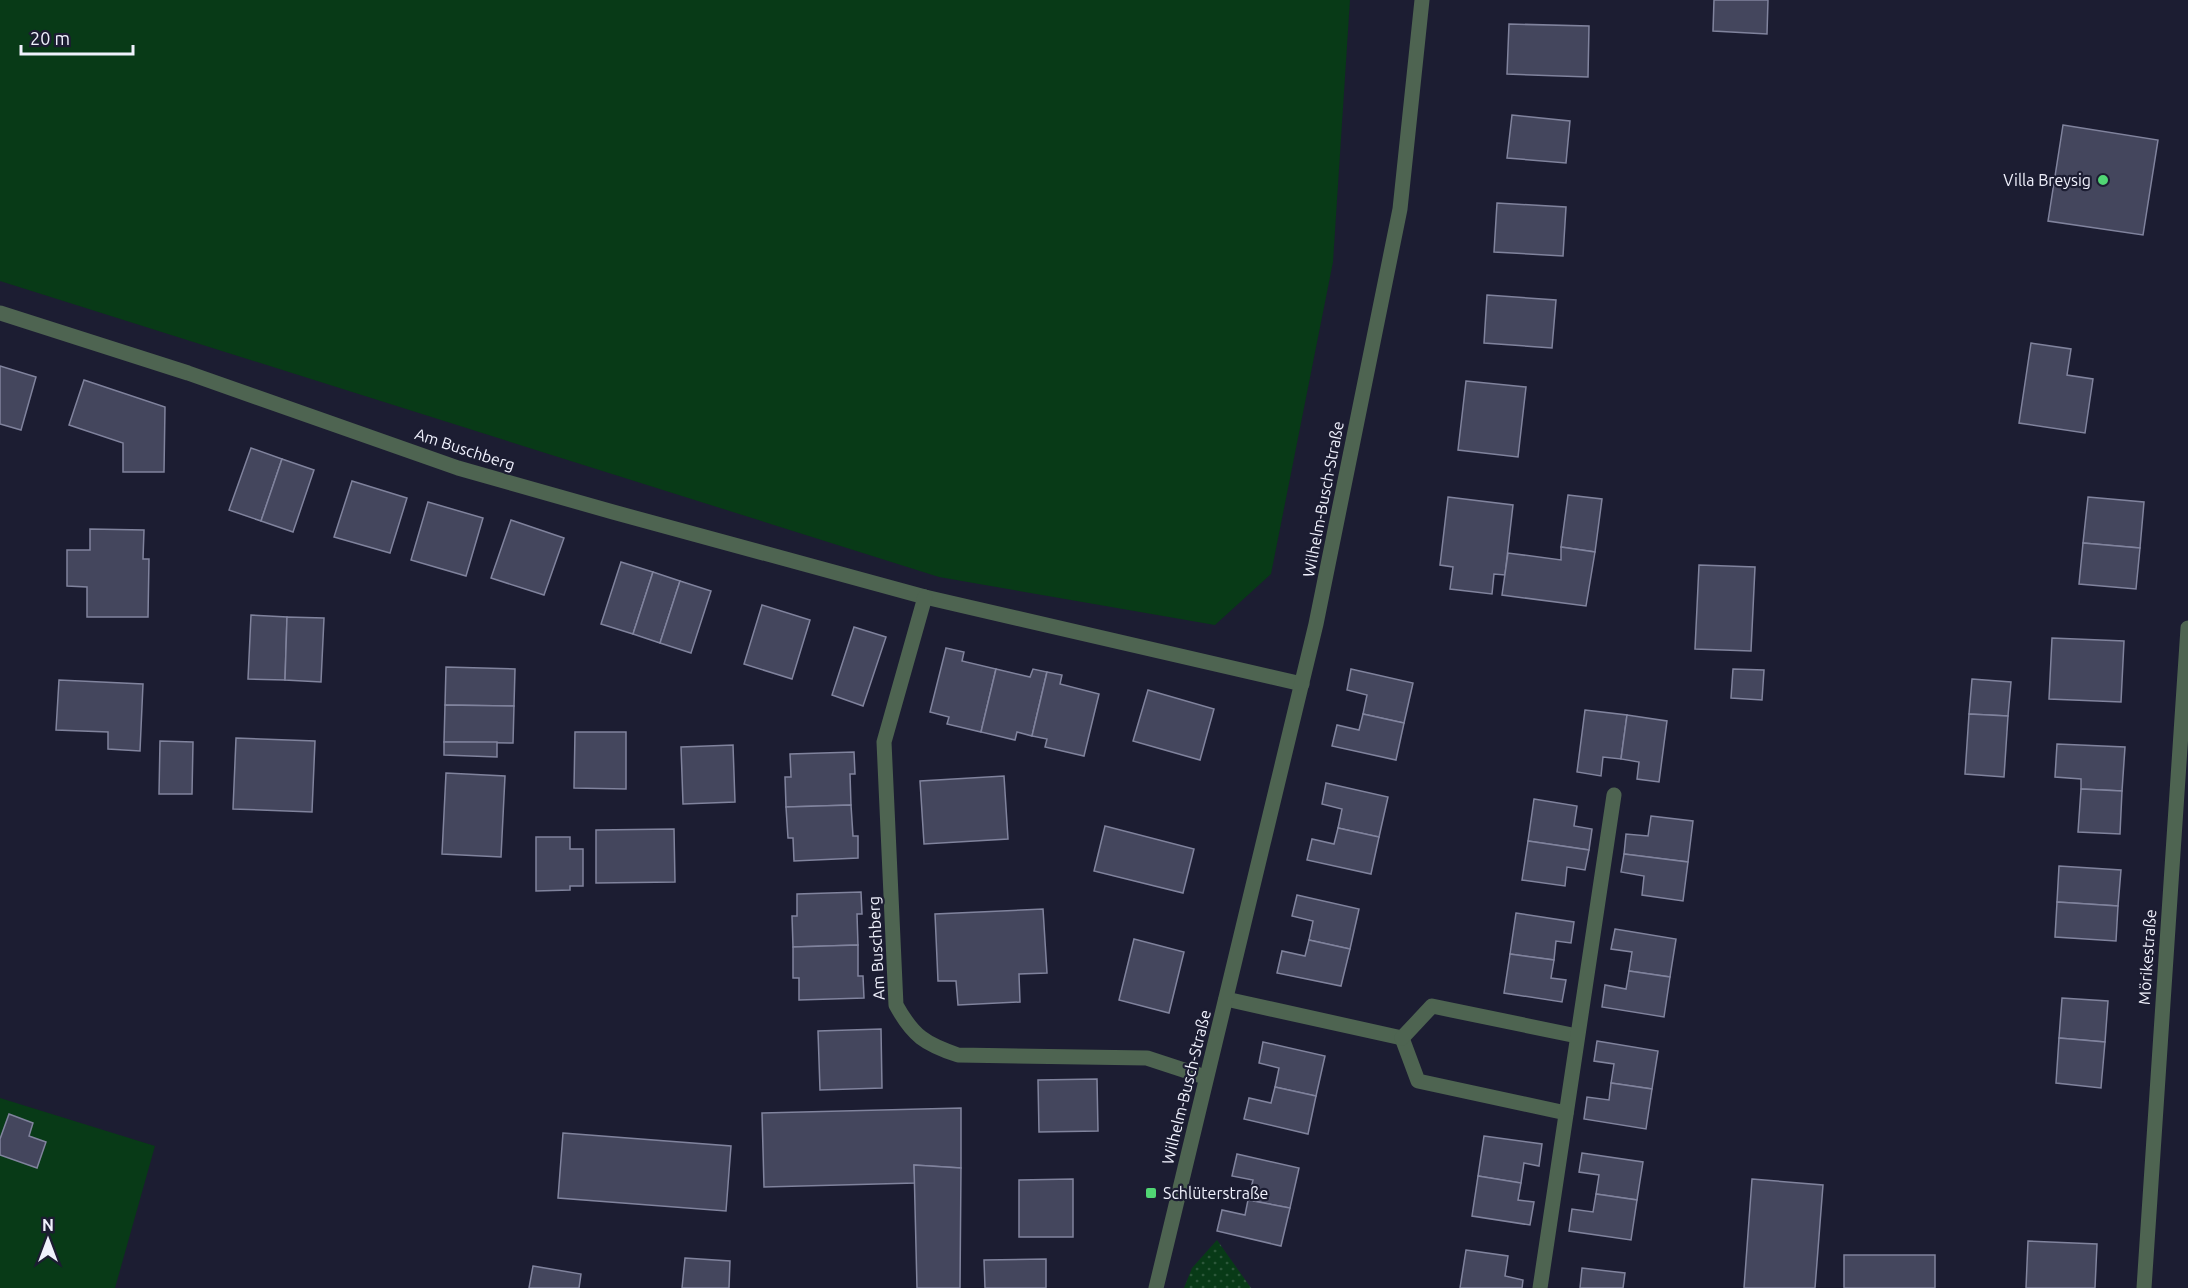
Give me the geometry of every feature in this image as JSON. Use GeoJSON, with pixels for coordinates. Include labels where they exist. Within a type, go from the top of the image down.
{"type":"FeatureCollection","features":[{"type":"Feature","properties":{"kind":"street","name":"Wilhelm-Busch-Straße"},"geometry":{"type":"LineString","coordinates":[[1156,1288],[1205,1077],[1302,684],[1400,209],[1422,0]]}},
{"type":"Feature","properties":{"kind":"street","name":"Am Buschberg"},"geometry":{"type":"LineString","coordinates":[[0,313],[189,373],[458,468],[926,597],[1302,684]]}},
{"type":"Feature","properties":{"kind":"street","name":"Am Buschberg"},"geometry":{"type":"LineString","coordinates":[[926,597],[884,742],[896,1005],[909,1029],[932,1046],[958,1055],[1147,1058],[1205,1077]]}},
{"type":"Feature","properties":{"kind":"street","name":"Mörikestraße"},"geometry":{"type":"LineString","coordinates":[[2144,1288],[2188,628]]}},
{"type":"Feature","properties":{"kind":"street"},"geometry":{"type":"LineString","coordinates":[[1540,1288],[1614,795]]}},
{"type":"Feature","properties":{"kind":"street","name":"Wilhelm-Busch-Straße"},"geometry":{"type":"LineString","coordinates":[[1226,999],[1402,1038]]}},
{"type":"Feature","properties":{"kind":"street"},"geometry":{"type":"LineString","coordinates":[[1566,1113],[1418,1081],[1402,1038],[1432,1006],[1577,1036]]}},
{"type":"Feature","properties":{"kind":"green space"},"geometry":{"type":"Polygon","coordinates":[[[0,0],[1350,0],[1333,262],[1271,574],[1215,625],[939,577],[0,281],[0,0]]]}},
{"type":"Feature","properties":{"kind":"green space"},"geometry":{"type":"Polygon","coordinates":[[[0,1098],[155,1146],[115,1288],[0,1288],[0,1098]]]}},
{"type":"Feature","properties":{"kind":"green space"},"geometry":{"type":"Polygon","coordinates":[[[1217,1240],[1251,1288],[1184,1288],[1192,1268],[1217,1240]]]}},
{"type":"Feature","properties":{"kind":"building"},"geometry":{"type":"Polygon","coordinates":[[[1714,0],[1768,0],[1767,34],[1713,31],[1714,0]]]}},
{"type":"Feature","properties":{"kind":"building"},"geometry":{"type":"Polygon","coordinates":[[[1509,24],[1589,26],[1588,77],[1507,74],[1509,24]]]}},
{"type":"Feature","properties":{"kind":"building"},"geometry":{"type":"Polygon","coordinates":[[[1512,115],[1570,121],[1566,163],[1507,158],[1512,115]]]}},
{"type":"Feature","properties":{"kind":"building","name":"Villa Breysig"},"geometry":{"type":"Polygon","coordinates":[[[2063,125],[2158,140],[2143,235],[2048,221],[2063,125]]]}},
{"type":"Feature","properties":{"kind":"building"},"geometry":{"type":"Polygon","coordinates":[[[1497,203],[1566,207],[1563,256],[1494,252],[1497,203]]]}},
{"type":"Feature","properties":{"kind":"building"},"geometry":{"type":"Polygon","coordinates":[[[1487,295],[1556,300],[1552,348],[1484,343],[1487,295]]]}},
{"type":"Feature","properties":{"kind":"building"},"geometry":{"type":"Polygon","coordinates":[[[2031,343],[2071,349],[2067,375],[2093,379],[2085,433],[2019,423],[2031,343]]]}},
{"type":"Feature","properties":{"kind":"building"},"geometry":{"type":"Polygon","coordinates":[[[0,366],[36,377],[21,430],[0,424],[0,366]]]}},
{"type":"Feature","properties":{"kind":"building"},"geometry":{"type":"Polygon","coordinates":[[[84,380],[165,407],[164,472],[123,472],[123,443],[69,425],[84,380]]]}},
{"type":"Feature","properties":{"kind":"building"},"geometry":{"type":"Polygon","coordinates":[[[1466,381],[1526,387],[1518,457],[1458,450],[1466,381]]]}},
{"type":"Feature","properties":{"kind":"building"},"geometry":{"type":"Polygon","coordinates":[[[251,448],[282,459],[261,521],[229,510],[251,448]]]}},
{"type":"Feature","properties":{"kind":"building"},"geometry":{"type":"Polygon","coordinates":[[[282,459],[314,470],[293,532],[261,521],[282,459]]]}},
{"type":"Feature","properties":{"kind":"building"},"geometry":{"type":"Polygon","coordinates":[[[352,481],[407,498],[390,553],[334,537],[352,481]]]}},
{"type":"Feature","properties":{"kind":"building"},"geometry":{"type":"Polygon","coordinates":[[[1568,495],[1602,499],[1595,552],[1561,547],[1568,495]]]}},
{"type":"Feature","properties":{"kind":"building"},"geometry":{"type":"Polygon","coordinates":[[[1448,497],[1513,505],[1505,575],[1494,574],[1492,594],[1450,589],[1453,567],[1440,565],[1448,497]]]}},
{"type":"Feature","properties":{"kind":"building"},"geometry":{"type":"Polygon","coordinates":[[[2088,497],[2144,502],[2140,548],[2083,543],[2088,497]]]}},
{"type":"Feature","properties":{"kind":"building"},"geometry":{"type":"Polygon","coordinates":[[[428,502],[483,518],[466,576],[411,560],[428,502]]]}},
{"type":"Feature","properties":{"kind":"building"},"geometry":{"type":"Polygon","coordinates":[[[511,520],[564,538],[544,595],[491,578],[511,520]]]}},
{"type":"Feature","properties":{"kind":"building"},"geometry":{"type":"Polygon","coordinates":[[[90,529],[144,530],[143,559],[149,559],[148,617],[87,617],[87,587],[67,586],[67,550],[90,550],[90,529]]]}},
{"type":"Feature","properties":{"kind":"building"},"geometry":{"type":"Polygon","coordinates":[[[2083,543],[2140,548],[2136,589],[2079,584],[2083,543]]]}},
{"type":"Feature","properties":{"kind":"building"},"geometry":{"type":"Polygon","coordinates":[[[1561,547],[1595,552],[1586,606],[1502,595],[1508,553],[1561,560],[1561,547]]]}},
{"type":"Feature","properties":{"kind":"building"},"geometry":{"type":"Polygon","coordinates":[[[621,562],[653,572],[633,634],[601,624],[621,562]]]}},
{"type":"Feature","properties":{"kind":"building"},"geometry":{"type":"Polygon","coordinates":[[[1699,565],[1755,567],[1751,651],[1695,649],[1699,565]]]}},
{"type":"Feature","properties":{"kind":"building"},"geometry":{"type":"Polygon","coordinates":[[[653,572],[680,581],[660,643],[633,634],[653,572]]]}},
{"type":"Feature","properties":{"kind":"building"},"geometry":{"type":"Polygon","coordinates":[[[680,581],[711,591],[691,653],[660,643],[680,581]]]}},
{"type":"Feature","properties":{"kind":"building"},"geometry":{"type":"Polygon","coordinates":[[[762,605],[810,620],[792,679],[744,664],[762,605]]]}},
{"type":"Feature","properties":{"kind":"building"},"geometry":{"type":"Polygon","coordinates":[[[251,615],[287,617],[285,680],[248,679],[251,615]]]}},
{"type":"Feature","properties":{"kind":"building"},"geometry":{"type":"Polygon","coordinates":[[[287,617],[324,618],[321,682],[285,680],[287,617]]]}},
{"type":"Feature","properties":{"kind":"building"},"geometry":{"type":"Polygon","coordinates":[[[854,627],[886,637],[863,706],[832,695],[854,627]]]}},
{"type":"Feature","properties":{"kind":"building"},"geometry":{"type":"Polygon","coordinates":[[[2052,638],[2124,641],[2121,702],[2049,699],[2052,638]]]}},
{"type":"Feature","properties":{"kind":"building"},"geometry":{"type":"Polygon","coordinates":[[[946,648],[964,652],[962,661],[996,669],[981,732],[947,724],[949,717],[930,712],[946,648]]]}},
{"type":"Feature","properties":{"kind":"building"},"geometry":{"type":"Polygon","coordinates":[[[446,667],[515,669],[514,706],[445,705],[446,667]]]}},
{"type":"Feature","properties":{"kind":"building"},"geometry":{"type":"Polygon","coordinates":[[[996,669],[1030,677],[1033,669],[1047,672],[1032,736],[1017,732],[1015,740],[981,732],[996,669]]]}},
{"type":"Feature","properties":{"kind":"building"},"geometry":{"type":"Polygon","coordinates":[[[1351,669],[1413,683],[1404,723],[1363,714],[1367,695],[1347,690],[1351,669]]]}},
{"type":"Feature","properties":{"kind":"building"},"geometry":{"type":"Polygon","coordinates":[[[1733,669],[1764,670],[1762,700],[1731,698],[1733,669]]]}},
{"type":"Feature","properties":{"kind":"building"},"geometry":{"type":"Polygon","coordinates":[[[1047,672],[1062,675],[1060,684],[1099,694],[1084,756],[1045,747],[1047,739],[1032,736],[1047,672]]]}},
{"type":"Feature","properties":{"kind":"building"},"geometry":{"type":"Polygon","coordinates":[[[1972,679],[2011,682],[2008,716],[1969,714],[1972,679]]]}},
{"type":"Feature","properties":{"kind":"building"},"geometry":{"type":"Polygon","coordinates":[[[59,680],[143,684],[140,751],[108,749],[108,732],[56,730],[59,680]]]}},
{"type":"Feature","properties":{"kind":"building"},"geometry":{"type":"Polygon","coordinates":[[[1148,690],[1214,709],[1200,760],[1133,741],[1148,690]]]}},
{"type":"Feature","properties":{"kind":"building"},"geometry":{"type":"Polygon","coordinates":[[[445,705],[514,706],[513,743],[444,742],[445,705]]]}},
{"type":"Feature","properties":{"kind":"building"},"geometry":{"type":"Polygon","coordinates":[[[1585,710],[1627,715],[1621,759],[1603,757],[1601,776],[1577,772],[1585,710]]]}},
{"type":"Feature","properties":{"kind":"building"},"geometry":{"type":"Polygon","coordinates":[[[1363,714],[1404,723],[1396,760],[1332,746],[1337,725],[1359,730],[1363,714]]]}},
{"type":"Feature","properties":{"kind":"building"},"geometry":{"type":"Polygon","coordinates":[[[1969,714],[2008,716],[2004,777],[1965,774],[1969,714]]]}},
{"type":"Feature","properties":{"kind":"building"},"geometry":{"type":"Polygon","coordinates":[[[1627,715],[1667,721],[1659,782],[1637,779],[1639,762],[1621,759],[1627,715]]]}},
{"type":"Feature","properties":{"kind":"building"},"geometry":{"type":"Polygon","coordinates":[[[575,732],[626,732],[626,789],[574,788],[575,732]]]}},
{"type":"Feature","properties":{"kind":"building"},"geometry":{"type":"Polygon","coordinates":[[[236,738],[315,741],[312,812],[233,809],[236,738]]]}},
{"type":"Feature","properties":{"kind":"building"},"geometry":{"type":"Polygon","coordinates":[[[160,741],[193,742],[192,794],[159,794],[160,741]]]}},
{"type":"Feature","properties":{"kind":"building"},"geometry":{"type":"Polygon","coordinates":[[[444,742],[497,742],[497,757],[444,755],[444,742]]]}},
{"type":"Feature","properties":{"kind":"building"},"geometry":{"type":"Polygon","coordinates":[[[2057,744],[2125,747],[2122,791],[2081,789],[2081,779],[2055,777],[2057,744]]]}},
{"type":"Feature","properties":{"kind":"building"},"geometry":{"type":"Polygon","coordinates":[[[733,745],[735,802],[683,804],[681,747],[733,745]]]}},
{"type":"Feature","properties":{"kind":"building"},"geometry":{"type":"Polygon","coordinates":[[[854,752],[855,774],[850,774],[851,805],[786,807],[785,777],[791,777],[790,754],[854,752]]]}},
{"type":"Feature","properties":{"kind":"building"},"geometry":{"type":"Polygon","coordinates":[[[446,773],[505,776],[501,857],[442,854],[446,773]]]}},
{"type":"Feature","properties":{"kind":"building"},"geometry":{"type":"Polygon","coordinates":[[[1004,776],[1008,839],[924,844],[920,781],[1004,776]]]}},
{"type":"Feature","properties":{"kind":"building"},"geometry":{"type":"Polygon","coordinates":[[[1326,783],[1388,797],[1379,837],[1338,828],[1342,809],[1322,804],[1326,783]]]}},
{"type":"Feature","properties":{"kind":"building"},"geometry":{"type":"Polygon","coordinates":[[[2081,789],[2122,791],[2120,834],[2078,832],[2081,789]]]}},
{"type":"Feature","properties":{"kind":"building"},"geometry":{"type":"Polygon","coordinates":[[[1534,799],[1577,806],[1574,826],[1592,829],[1589,850],[1528,841],[1534,799]]]}},
{"type":"Feature","properties":{"kind":"building"},"geometry":{"type":"Polygon","coordinates":[[[851,805],[853,836],[858,836],[858,858],[794,861],[793,838],[788,838],[786,807],[851,805]]]}},
{"type":"Feature","properties":{"kind":"building"},"geometry":{"type":"Polygon","coordinates":[[[1651,816],[1693,821],[1688,862],[1624,854],[1626,834],[1648,836],[1651,816]]]}},
{"type":"Feature","properties":{"kind":"building"},"geometry":{"type":"Polygon","coordinates":[[[1105,826],[1194,849],[1183,893],[1094,871],[1105,826]]]}},
{"type":"Feature","properties":{"kind":"building"},"geometry":{"type":"Polygon","coordinates":[[[1338,828],[1379,837],[1371,874],[1307,860],[1312,839],[1334,844],[1338,828]]]}},
{"type":"Feature","properties":{"kind":"building"},"geometry":{"type":"Polygon","coordinates":[[[674,829],[675,882],[596,883],[596,830],[674,829]]]}},
{"type":"Feature","properties":{"kind":"building"},"geometry":{"type":"Polygon","coordinates":[[[536,837],[570,837],[570,849],[583,849],[583,886],[570,886],[570,890],[536,891],[536,837]]]}},
{"type":"Feature","properties":{"kind":"building"},"geometry":{"type":"Polygon","coordinates":[[[1528,841],[1589,850],[1585,870],[1567,867],[1565,886],[1522,880],[1528,841]]]}},
{"type":"Feature","properties":{"kind":"building"},"geometry":{"type":"Polygon","coordinates":[[[1624,854],[1688,862],[1683,901],[1642,895],[1644,876],[1621,872],[1624,854]]]}},
{"type":"Feature","properties":{"kind":"building"},"geometry":{"type":"Polygon","coordinates":[[[2059,866],[2121,870],[2118,906],[2057,902],[2059,866]]]}},
{"type":"Feature","properties":{"kind":"building"},"geometry":{"type":"Polygon","coordinates":[[[861,892],[862,914],[857,914],[858,945],[793,947],[792,916],[797,916],[797,894],[861,892]]]}},
{"type":"Feature","properties":{"kind":"building"},"geometry":{"type":"Polygon","coordinates":[[[1297,895],[1359,909],[1350,949],[1309,940],[1313,921],[1292,916],[1297,895]]]}},
{"type":"Feature","properties":{"kind":"building"},"geometry":{"type":"Polygon","coordinates":[[[2057,902],[2118,906],[2116,941],[2055,937],[2057,902]]]}},
{"type":"Feature","properties":{"kind":"building"},"geometry":{"type":"Polygon","coordinates":[[[1043,909],[1047,973],[1019,974],[1020,1002],[958,1005],[956,981],[938,981],[935,914],[1043,909]]]}},
{"type":"Feature","properties":{"kind":"building"},"geometry":{"type":"Polygon","coordinates":[[[1516,913],[1574,922],[1571,943],[1556,941],[1554,960],[1510,954],[1516,913]]]}},
{"type":"Feature","properties":{"kind":"building"},"geometry":{"type":"Polygon","coordinates":[[[1615,929],[1676,939],[1670,977],[1629,971],[1632,952],[1611,949],[1615,929]]]}},
{"type":"Feature","properties":{"kind":"building"},"geometry":{"type":"Polygon","coordinates":[[[1134,939],[1184,952],[1169,1013],[1119,1000],[1134,939]]]}},
{"type":"Feature","properties":{"kind":"building"},"geometry":{"type":"Polygon","coordinates":[[[1309,940],[1350,949],[1341,986],[1277,973],[1282,951],[1305,956],[1309,940]]]}},
{"type":"Feature","properties":{"kind":"building"},"geometry":{"type":"Polygon","coordinates":[[[858,945],[858,976],[863,976],[864,998],[799,1000],[799,978],[793,978],[793,947],[858,945]]]}},
{"type":"Feature","properties":{"kind":"building"},"geometry":{"type":"Polygon","coordinates":[[[1510,954],[1554,960],[1551,978],[1566,980],[1562,1002],[1504,993],[1510,954]]]}},
{"type":"Feature","properties":{"kind":"building"},"geometry":{"type":"Polygon","coordinates":[[[1629,971],[1670,977],[1664,1017],[1602,1007],[1605,985],[1626,989],[1629,971]]]}},
{"type":"Feature","properties":{"kind":"building"},"geometry":{"type":"Polygon","coordinates":[[[2062,998],[2108,1001],[2105,1042],[2059,1038],[2062,998]]]}},
{"type":"Feature","properties":{"kind":"building"},"geometry":{"type":"Polygon","coordinates":[[[881,1029],[882,1088],[820,1090],[818,1031],[881,1029]]]}},
{"type":"Feature","properties":{"kind":"building"},"geometry":{"type":"Polygon","coordinates":[[[2059,1038],[2105,1042],[2101,1088],[2056,1083],[2059,1038]]]}},
{"type":"Feature","properties":{"kind":"building"},"geometry":{"type":"Polygon","coordinates":[[[1597,1041],[1658,1051],[1652,1089],[1611,1083],[1614,1064],[1594,1061],[1597,1041]]]}},
{"type":"Feature","properties":{"kind":"building"},"geometry":{"type":"Polygon","coordinates":[[[1263,1042],[1325,1056],[1316,1096],[1275,1087],[1279,1068],[1259,1063],[1263,1042]]]}},
{"type":"Feature","properties":{"kind":"building"},"geometry":{"type":"Polygon","coordinates":[[[1097,1079],[1098,1131],[1039,1132],[1038,1080],[1097,1079]]]}},
{"type":"Feature","properties":{"kind":"building"},"geometry":{"type":"Polygon","coordinates":[[[1611,1083],[1652,1089],[1646,1129],[1584,1119],[1587,1097],[1609,1100],[1611,1083]]]}},
{"type":"Feature","properties":{"kind":"building"},"geometry":{"type":"Polygon","coordinates":[[[1275,1087],[1316,1096],[1308,1134],[1244,1119],[1249,1098],[1271,1103],[1275,1087]]]}},
{"type":"Feature","properties":{"kind":"building"},"geometry":{"type":"Polygon","coordinates":[[[961,1108],[961,1168],[914,1165],[915,1183],[764,1187],[762,1113],[961,1108]]]}},
{"type":"Feature","properties":{"kind":"building"},"geometry":{"type":"Polygon","coordinates":[[[9,1114],[33,1123],[29,1136],[46,1142],[37,1168],[0,1155],[0,1139],[9,1114]]]}},
{"type":"Feature","properties":{"kind":"building"},"geometry":{"type":"Polygon","coordinates":[[[563,1133],[731,1146],[726,1211],[558,1198],[563,1133]]]}},
{"type":"Feature","properties":{"kind":"building"},"geometry":{"type":"Polygon","coordinates":[[[1484,1136],[1542,1144],[1539,1166],[1524,1163],[1521,1183],[1478,1176],[1484,1136]]]}},
{"type":"Feature","properties":{"kind":"building"},"geometry":{"type":"Polygon","coordinates":[[[1582,1153],[1643,1162],[1637,1200],[1596,1194],[1599,1175],[1579,1172],[1582,1153]]]}},
{"type":"Feature","properties":{"kind":"building"},"geometry":{"type":"Polygon","coordinates":[[[1237,1154],[1299,1168],[1290,1208],[1248,1200],[1253,1180],[1232,1176],[1237,1154]]]}},
{"type":"Feature","properties":{"kind":"building"},"geometry":{"type":"Polygon","coordinates":[[[914,1165],[961,1168],[960,1288],[917,1288],[914,1165]]]}},
{"type":"Feature","properties":{"kind":"building"},"geometry":{"type":"Polygon","coordinates":[[[1478,1176],[1521,1183],[1518,1200],[1534,1202],[1530,1225],[1472,1216],[1478,1176]]]}},
{"type":"Feature","properties":{"kind":"building"},"geometry":{"type":"Polygon","coordinates":[[[1073,1179],[1073,1237],[1019,1237],[1019,1180],[1073,1179]]]}},
{"type":"Feature","properties":{"kind":"building"},"geometry":{"type":"Polygon","coordinates":[[[1752,1179],[1823,1185],[1815,1288],[1744,1288],[1752,1179]]]}},
{"type":"Feature","properties":{"kind":"building"},"geometry":{"type":"Polygon","coordinates":[[[1596,1194],[1637,1200],[1631,1240],[1569,1231],[1572,1209],[1593,1212],[1596,1194]]]}},
{"type":"Feature","properties":{"kind":"building"},"geometry":{"type":"Polygon","coordinates":[[[1248,1200],[1290,1208],[1281,1246],[1217,1231],[1222,1210],[1245,1215],[1248,1200]]]}},
{"type":"Feature","properties":{"kind":"building"},"geometry":{"type":"Polygon","coordinates":[[[2028,1241],[2097,1244],[2095,1288],[2026,1288],[2028,1241]]]}},
{"type":"Feature","properties":{"kind":"building"},"geometry":{"type":"Polygon","coordinates":[[[1466,1250],[1508,1256],[1505,1276],[1523,1280],[1522,1288],[1460,1288],[1466,1250]]]}},
{"type":"Feature","properties":{"kind":"building"},"geometry":{"type":"Polygon","coordinates":[[[1844,1255],[1935,1255],[1935,1288],[1844,1288],[1844,1255]]]}},
{"type":"Feature","properties":{"kind":"building"},"geometry":{"type":"Polygon","coordinates":[[[685,1258],[730,1261],[729,1288],[682,1288],[685,1258]]]}},
{"type":"Feature","properties":{"kind":"building"},"geometry":{"type":"Polygon","coordinates":[[[1046,1259],[1046,1288],[985,1288],[984,1260],[1046,1259]]]}},
{"type":"Feature","properties":{"kind":"building"},"geometry":{"type":"Polygon","coordinates":[[[533,1266],[581,1274],[579,1288],[529,1288],[533,1266]]]}},
{"type":"Feature","properties":{"kind":"building"},"geometry":{"type":"Polygon","coordinates":[[[1582,1268],[1625,1273],[1623,1288],[1580,1288],[1582,1268]]]}},
{"type":"Feature","properties":{"kind":"place","name":"Villa Breysig"},"geometry":{"type":"Point","coordinates":[2103,180]}},
{"type":"Feature","properties":{"kind":"place","name":"Schlüterstraße"},"geometry":{"type":"Point","coordinates":[1151,1193]}}]}
